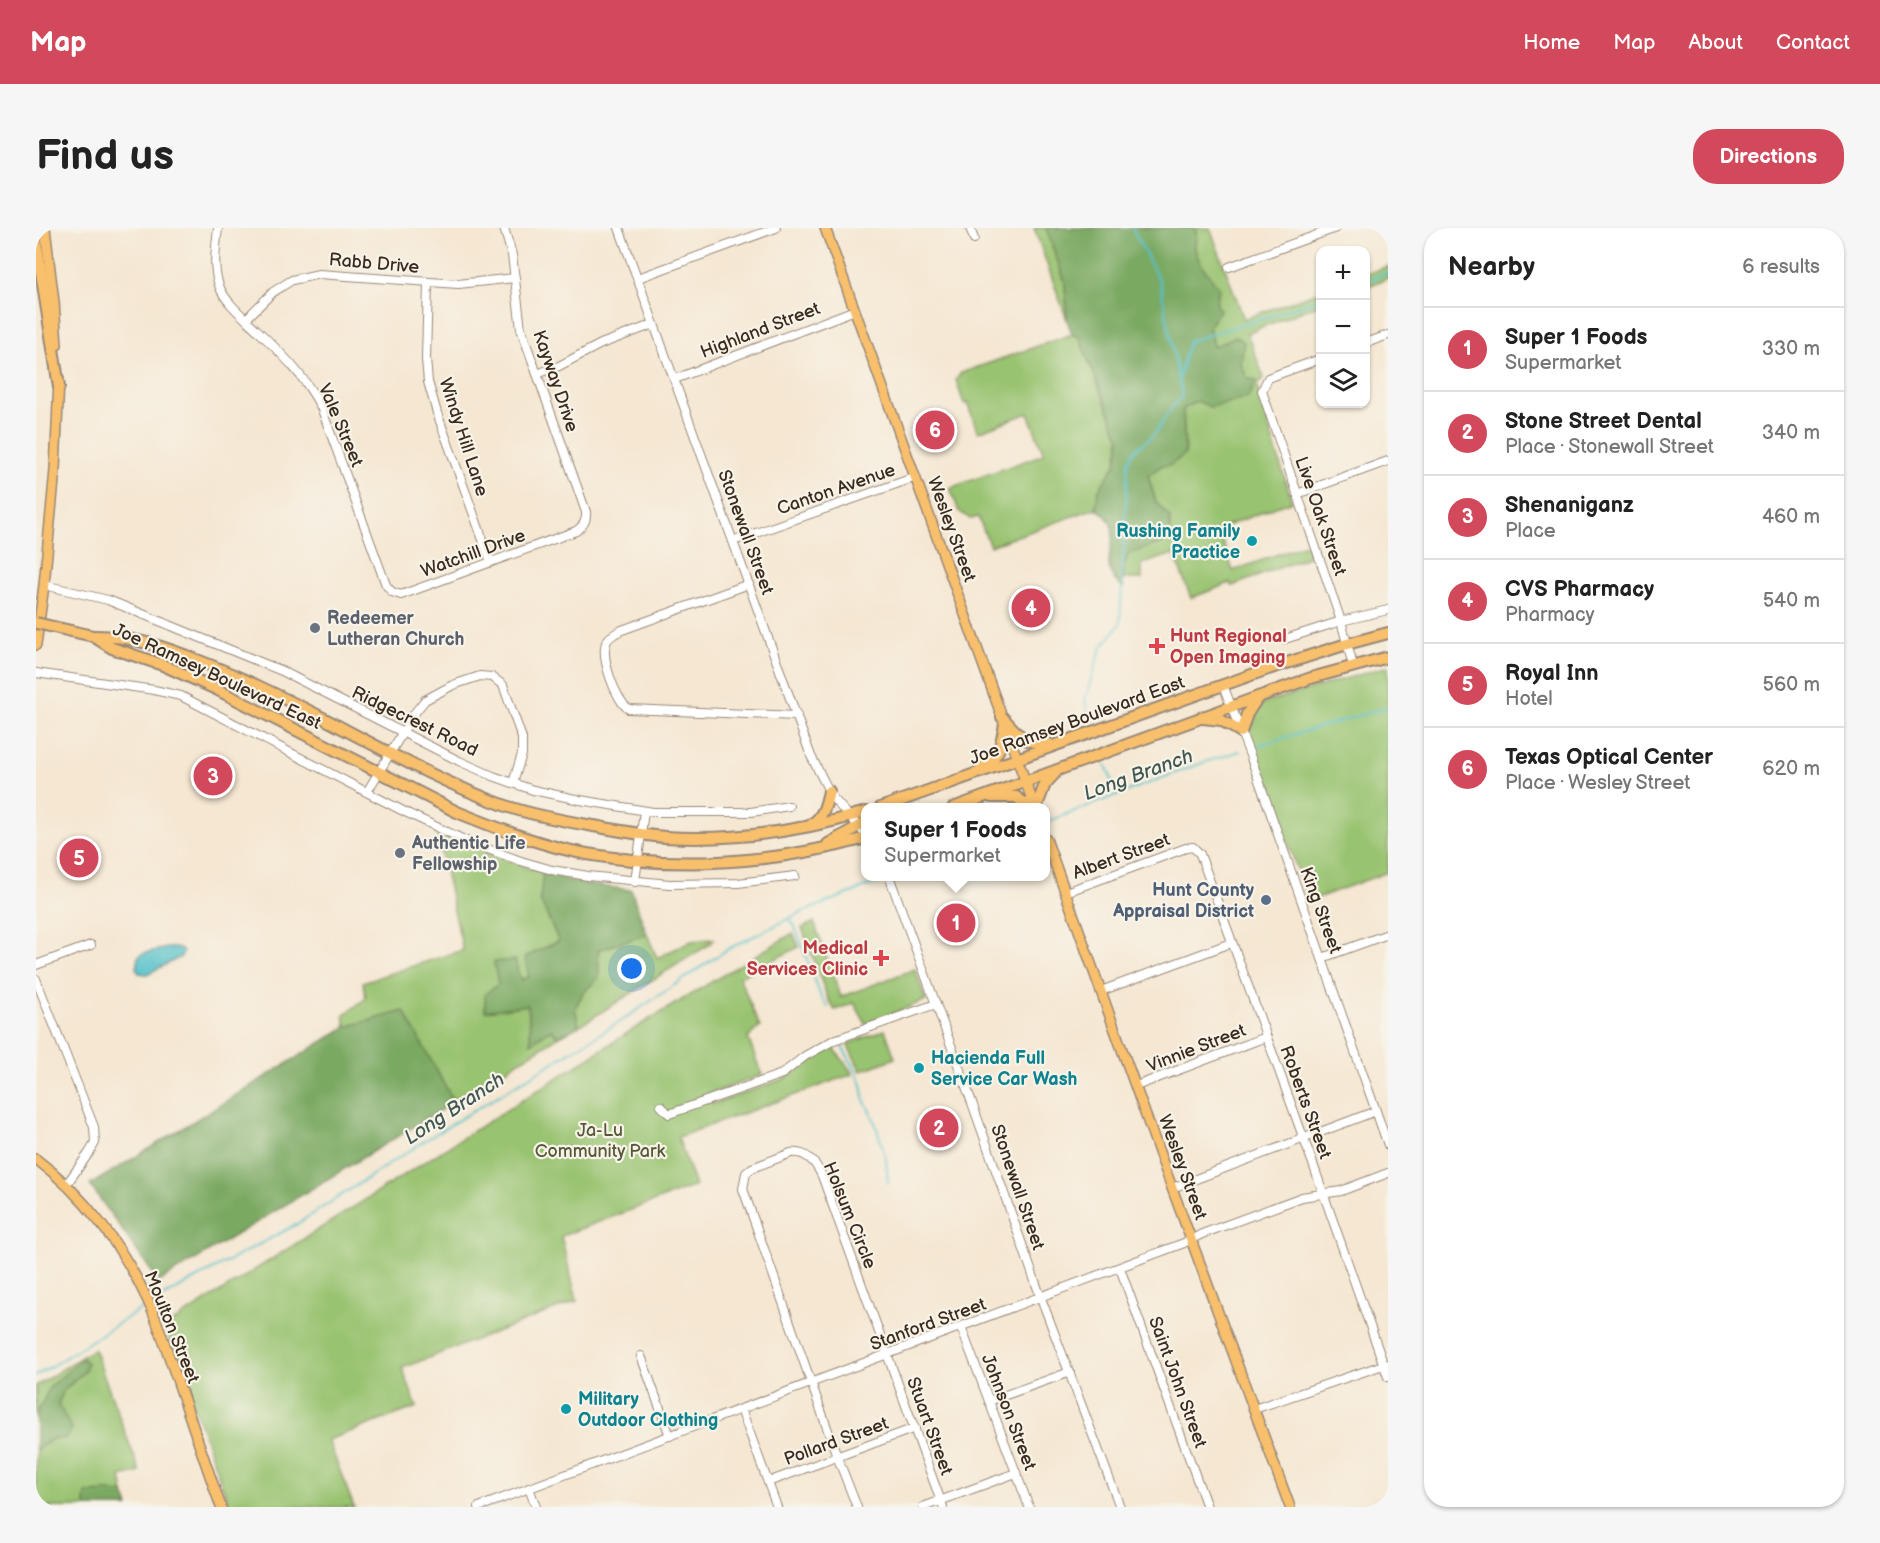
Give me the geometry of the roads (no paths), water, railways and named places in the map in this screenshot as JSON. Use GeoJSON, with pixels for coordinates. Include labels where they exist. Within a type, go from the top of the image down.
{"type":"FeatureCollection","features":[{"type":"Feature","properties":{"kind":"highway"},"geometry":{"type":"LineString","coordinates":[[36,240],[59,387]]}},
{"type":"Feature","properties":{"kind":"highway"},"geometry":{"type":"LineString","coordinates":[[36,623],[93,636]]}},
{"type":"Feature","properties":{"kind":"highway","name":"Joe Ramsey Boulevard East"},"geometry":{"type":"LineString","coordinates":[[898,803],[1223,685],[1347,644],[1388,633]]}},
{"type":"Feature","properties":{"kind":"highway","name":"Joe Ramsey Boulevard East"},"geometry":{"type":"LineString","coordinates":[[93,636],[113,636],[170,649],[237,675],[390,753],[480,795],[510,807],[555,819],[666,837],[708,837],[753,834],[811,825],[861,813]]}},
{"type":"Feature","properties":{"kind":"highway","name":"Joe Ramsey Boulevard East"},"geometry":{"type":"LineString","coordinates":[[93,636],[112,648],[163,665],[216,689],[457,812],[560,848],[637,861],[730,861],[818,851],[861,838]]}},
{"type":"Feature","properties":{"kind":"highway"},"geometry":{"type":"LineString","coordinates":[[965,803],[1258,697],[1388,657]]}},
{"type":"Feature","properties":{"kind":"highway"},"geometry":{"type":"LineString","coordinates":[[1199,718],[1221,720],[1243,736],[1247,714],[1258,697]]}},
{"type":"Feature","properties":{"kind":"highway"},"geometry":{"type":"LineString","coordinates":[[1004,720],[1022,738],[1035,744],[1055,745]]}},
{"type":"Feature","properties":{"kind":"highway"},"geometry":{"type":"LineString","coordinates":[[975,774],[995,758],[1001,745],[1004,720]]}},
{"type":"Feature","properties":{"kind":"highway"},"geometry":{"type":"LineString","coordinates":[[1037,803],[1049,778],[1062,768]]}},
{"type":"Feature","properties":{"kind":"highway"},"geometry":{"type":"LineString","coordinates":[[811,825],[819,819],[823,812],[828,791]]}},
{"type":"Feature","properties":{"kind":"highway"},"geometry":{"type":"LineString","coordinates":[[979,798],[1016,797],[1025,803]]}},
{"type":"Feature","properties":{"kind":"highway"},"geometry":{"type":"LineString","coordinates":[[818,851],[861,825]]}},
{"type":"Feature","properties":{"kind":"main road"},"geometry":{"type":"LineString","coordinates":[[36,645],[55,470],[59,387],[54,302],[45,228]]}},
{"type":"Feature","properties":{"kind":"main road","name":"Wesley Street"},"geometry":{"type":"LineString","coordinates":[[825,228],[1034,803]]}},
{"type":"Feature","properties":{"kind":"main road","name":"Wesley Street"},"geometry":{"type":"LineString","coordinates":[[1050,850],[1290,1507]]}},
{"type":"Feature","properties":{"kind":"main road","name":"Moulton Street"},"geometry":{"type":"LineString","coordinates":[[36,1159],[66,1185],[103,1228],[137,1280],[157,1323],[221,1507]]}},
{"type":"Feature","properties":{"kind":"street","name":"Vale Street"},"geometry":{"type":"LineString","coordinates":[[218,228],[215,267],[220,288],[232,304],[310,385],[321,407],[389,590]]}},
{"type":"Feature","properties":{"kind":"street","name":"Kayway Drive"},"geometry":{"type":"LineString","coordinates":[[504,228],[513,255],[521,329],[586,512],[581,528],[569,533]]}},
{"type":"Feature","properties":{"kind":"street","name":"Stonewall Street"},"geometry":{"type":"LineString","coordinates":[[619,228],[811,756],[828,791],[849,817],[861,823]]}},
{"type":"Feature","properties":{"kind":"street"},"geometry":{"type":"LineString","coordinates":[[638,278],[776,228]]}},
{"type":"Feature","properties":{"kind":"street"},"geometry":{"type":"LineString","coordinates":[[970,228],[974,239]]}},
{"type":"Feature","properties":{"kind":"street"},"geometry":{"type":"LineString","coordinates":[[1229,267],[1336,228]]}},
{"type":"Feature","properties":{"kind":"street","name":"Rabb Drive"},"geometry":{"type":"LineString","coordinates":[[246,319],[273,292],[292,280],[318,274],[458,284],[515,279]]}},
{"type":"Feature","properties":{"kind":"street","name":"Windy Hill Lane"},"geometry":{"type":"LineString","coordinates":[[428,283],[426,359],[428,381],[437,413],[491,562]]}},
{"type":"Feature","properties":{"kind":"street","name":"Highland Street"},"geometry":{"type":"LineString","coordinates":[[675,379],[855,310]]}},
{"type":"Feature","properties":{"kind":"street"},"geometry":{"type":"LineString","coordinates":[[537,375],[601,344],[654,324]]}},
{"type":"Feature","properties":{"kind":"street"},"geometry":{"type":"LineString","coordinates":[[1370,341],[1388,335]]}},
{"type":"Feature","properties":{"kind":"street","name":"Live Oak Street"},"geometry":{"type":"LineString","coordinates":[[1316,360],[1268,378],[1262,392],[1341,621],[1353,666]]}},
{"type":"Feature","properties":{"kind":"street"},"geometry":{"type":"LineString","coordinates":[[1297,494],[1388,461]]}},
{"type":"Feature","properties":{"kind":"street","name":"Canton Avenue"},"geometry":{"type":"LineString","coordinates":[[733,541],[916,477]]}},
{"type":"Feature","properties":{"kind":"street","name":"Watchill Drive"},"geometry":{"type":"LineString","coordinates":[[389,590],[401,595],[408,594],[569,533]]}},
{"type":"Feature","properties":{"kind":"street"},"geometry":{"type":"LineString","coordinates":[[749,584],[622,630],[609,637],[605,649],[608,670],[622,704],[629,709],[797,716]]}},
{"type":"Feature","properties":{"kind":"street","name":"Ridgecrest Road"},"geometry":{"type":"LineString","coordinates":[[44,585],[108,600],[253,658],[459,760],[533,790],[644,811],[750,812],[789,806]]}},
{"type":"Feature","properties":{"kind":"street"},"geometry":{"type":"LineString","coordinates":[[1285,639],[1341,621],[1388,610]]}},
{"type":"Feature","properties":{"kind":"street"},"geometry":{"type":"LineString","coordinates":[[36,673],[181,696],[450,834],[512,858],[552,870],[634,882],[669,884],[738,883],[795,876]]}},
{"type":"Feature","properties":{"kind":"street"},"geometry":{"type":"LineString","coordinates":[[368,792],[417,710],[430,696],[480,676],[492,678],[503,685],[522,738],[522,754],[513,783]]}},
{"type":"Feature","properties":{"kind":"street","name":"King Street"},"geometry":{"type":"LineString","coordinates":[[1223,685],[1388,1145]]}},
{"type":"Feature","properties":{"kind":"street"},"geometry":{"type":"LineString","coordinates":[[634,882],[644,811]]}},
{"type":"Feature","properties":{"kind":"street","name":"Albert Street"},"geometry":{"type":"LineString","coordinates":[[1066,892],[1186,848]]}},
{"type":"Feature","properties":{"kind":"street","name":"Roberts Street"},"geometry":{"type":"LineString","coordinates":[[1186,848],[1193,848],[1200,854],[1322,1194],[1386,1364],[1388,1377]]}},
{"type":"Feature","properties":{"kind":"street","name":"Stonewall Street"},"geometry":{"type":"LineString","coordinates":[[891,881],[1041,1298],[1120,1507]]}},
{"type":"Feature","properties":{"kind":"street"},"geometry":{"type":"LineString","coordinates":[[1322,958],[1388,934]]}},
{"type":"Feature","properties":{"kind":"street"},"geometry":{"type":"LineString","coordinates":[[1101,991],[1231,943]]}},
{"type":"Feature","properties":{"kind":"street"},"geometry":{"type":"LineString","coordinates":[[36,965],[91,945]]}},
{"type":"Feature","properties":{"kind":"street"},"geometry":{"type":"LineString","coordinates":[[36,979],[94,1127],[95,1143],[66,1185]]}},
{"type":"Feature","properties":{"kind":"street"},"geometry":{"type":"LineString","coordinates":[[661,1106],[669,1114],[754,1085],[787,1071],[805,1056],[834,1040],[936,1004]]}},
{"type":"Feature","properties":{"kind":"street","name":"Vinnie Street"},"geometry":{"type":"LineString","coordinates":[[1136,1086],[1266,1037]]}},
{"type":"Feature","properties":{"kind":"street"},"geometry":{"type":"LineString","coordinates":[[1172,1188],[1376,1111]]}},
{"type":"Feature","properties":{"kind":"street","name":"Holsum Circle"},"geometry":{"type":"LineString","coordinates":[[857,1507],[743,1189],[746,1173],[752,1168],[791,1153],[809,1158],[816,1164],[888,1355]]}},
{"type":"Feature","properties":{"kind":"street","name":"Stanford Street"},"geometry":{"type":"LineString","coordinates":[[479,1507],[1041,1298],[1302,1197],[1341,1191],[1388,1173]]}},
{"type":"Feature","properties":{"kind":"street","name":"Saint John Street"},"geometry":{"type":"LineString","coordinates":[[1120,1268],[1207,1507]]}},
{"type":"Feature","properties":{"kind":"street","name":"Johnson Street"},"geometry":{"type":"LineString","coordinates":[[961,1328],[1029,1507]]}},
{"type":"Feature","properties":{"kind":"street","name":"Stuart Street"},"geometry":{"type":"LineString","coordinates":[[888,1355],[942,1504]]}},
{"type":"Feature","properties":{"kind":"street"},"geometry":{"type":"LineString","coordinates":[[641,1356],[670,1436]]}},
{"type":"Feature","properties":{"kind":"street"},"geometry":{"type":"LineString","coordinates":[[1254,1409],[1386,1364]]}},
{"type":"Feature","properties":{"kind":"street"},"geometry":{"type":"LineString","coordinates":[[989,1401],[1070,1372]]}},
{"type":"Feature","properties":{"kind":"street"},"geometry":{"type":"LineString","coordinates":[[741,1410],[777,1507]]}},
{"type":"Feature","properties":{"kind":"street","name":"Pollard Street"},"geometry":{"type":"LineString","coordinates":[[768,1482],[915,1428]]}},
{"type":"Feature","properties":{"kind":"street"},"geometry":{"type":"LineString","coordinates":[[922,1507],[942,1504],[1016,1473]]}},
{"type":"Feature","properties":{"kind":"street"},"geometry":{"type":"LineString","coordinates":[[530,1488],[536,1507]]}},
{"type":"Feature","properties":{"kind":"water"},"geometry":{"type":"Polygon","coordinates":[[[180,948],[183,951],[181,957],[147,974],[139,973],[136,968],[138,957],[144,953],[180,948]]]}},
{"type":"Feature","properties":{"kind":"waterway"},"geometry":{"type":"LineString","coordinates":[[1089,721],[1085,699],[1101,648],[1120,624],[1128,463],[1133,452],[1153,435],[1182,397],[1160,282],[1132,228]]}},
{"type":"Feature","properties":{"kind":"waterway"},"geometry":{"type":"LineString","coordinates":[[1370,279],[1388,272]]}},
{"type":"Feature","properties":{"kind":"waterway"},"geometry":{"type":"LineString","coordinates":[[1179,378],[1189,341],[1316,299]]}},
{"type":"Feature","properties":{"kind":"waterway","name":"Long Branch"},"geometry":{"type":"LineString","coordinates":[[1256,746],[1388,707]]}},
{"type":"Feature","properties":{"kind":"waterway","name":"Long Branch"},"geometry":{"type":"LineString","coordinates":[[1050,820],[1240,751]]}},
{"type":"Feature","properties":{"kind":"waterway"},"geometry":{"type":"LineString","coordinates":[[1106,765],[1118,796]]}},
{"type":"Feature","properties":{"kind":"waterway","name":"Long Branch"},"geometry":{"type":"LineString","coordinates":[[151,1303],[297,1224],[432,1136],[618,1023],[728,949],[800,913],[881,881]]}},
{"type":"Feature","properties":{"kind":"waterway"},"geometry":{"type":"LineString","coordinates":[[790,919],[821,997],[828,1007]]}},
{"type":"Feature","properties":{"kind":"waterway"},"geometry":{"type":"LineString","coordinates":[[841,1045],[854,1067],[862,1085],[865,1102],[874,1119],[886,1159],[888,1183]]}},
{"type":"Feature","properties":{"kind":"waterway","name":"Long Branch"},"geometry":{"type":"LineString","coordinates":[[36,1376],[146,1306]]}},
{"type":"Feature","properties":{"kind":"place","name":"Texas Optical Center"},"geometry":{"type":"Point","coordinates":[935,430]}},
{"type":"Feature","properties":{"kind":"place","name":"Rushing Family Practice"},"geometry":{"type":"Point","coordinates":[1252,541]}},
{"type":"Feature","properties":{"kind":"place","name":"CVS Pharmacy"},"geometry":{"type":"Point","coordinates":[1031,608]}},
{"type":"Feature","properties":{"kind":"place","name":"Redeemer Lutheran Church"},"geometry":{"type":"Point","coordinates":[315,628]}},
{"type":"Feature","properties":{"kind":"place","name":"Hunt Regional Open Imaging"},"geometry":{"type":"Point","coordinates":[1157,646]}},
{"type":"Feature","properties":{"kind":"place","name":"Shenaniganz"},"geometry":{"type":"Point","coordinates":[213,776]}},
{"type":"Feature","properties":{"kind":"place","name":"Authentic Life Fellowship"},"geometry":{"type":"Point","coordinates":[400,853]}},
{"type":"Feature","properties":{"kind":"place","name":"Royal Inn"},"geometry":{"type":"Point","coordinates":[79,858]}},
{"type":"Feature","properties":{"kind":"place","name":"Hunt County Appraisal District"},"geometry":{"type":"Point","coordinates":[1266,900]}},
{"type":"Feature","properties":{"kind":"place","name":"Super 1 Foods"},"geometry":{"type":"Point","coordinates":[956,923]}},
{"type":"Feature","properties":{"kind":"place","name":"Medical Services Clinic"},"geometry":{"type":"Point","coordinates":[881,958]}},
{"type":"Feature","properties":{"kind":"place","name":"Hacienda Full Service Car Wash"},"geometry":{"type":"Point","coordinates":[919,1068]}},
{"type":"Feature","properties":{"kind":"place","name":"Stone Street Dental"},"geometry":{"type":"Point","coordinates":[939,1128]}},
{"type":"Feature","properties":{"kind":"place","name":"Military Outdoor Clothing"},"geometry":{"type":"Point","coordinates":[566,1409]}},
{"type":"Feature","properties":{"kind":"park label","name":"Ja-Lu Community Park"},"geometry":{"type":"Point","coordinates":[600,1140]}}]}
